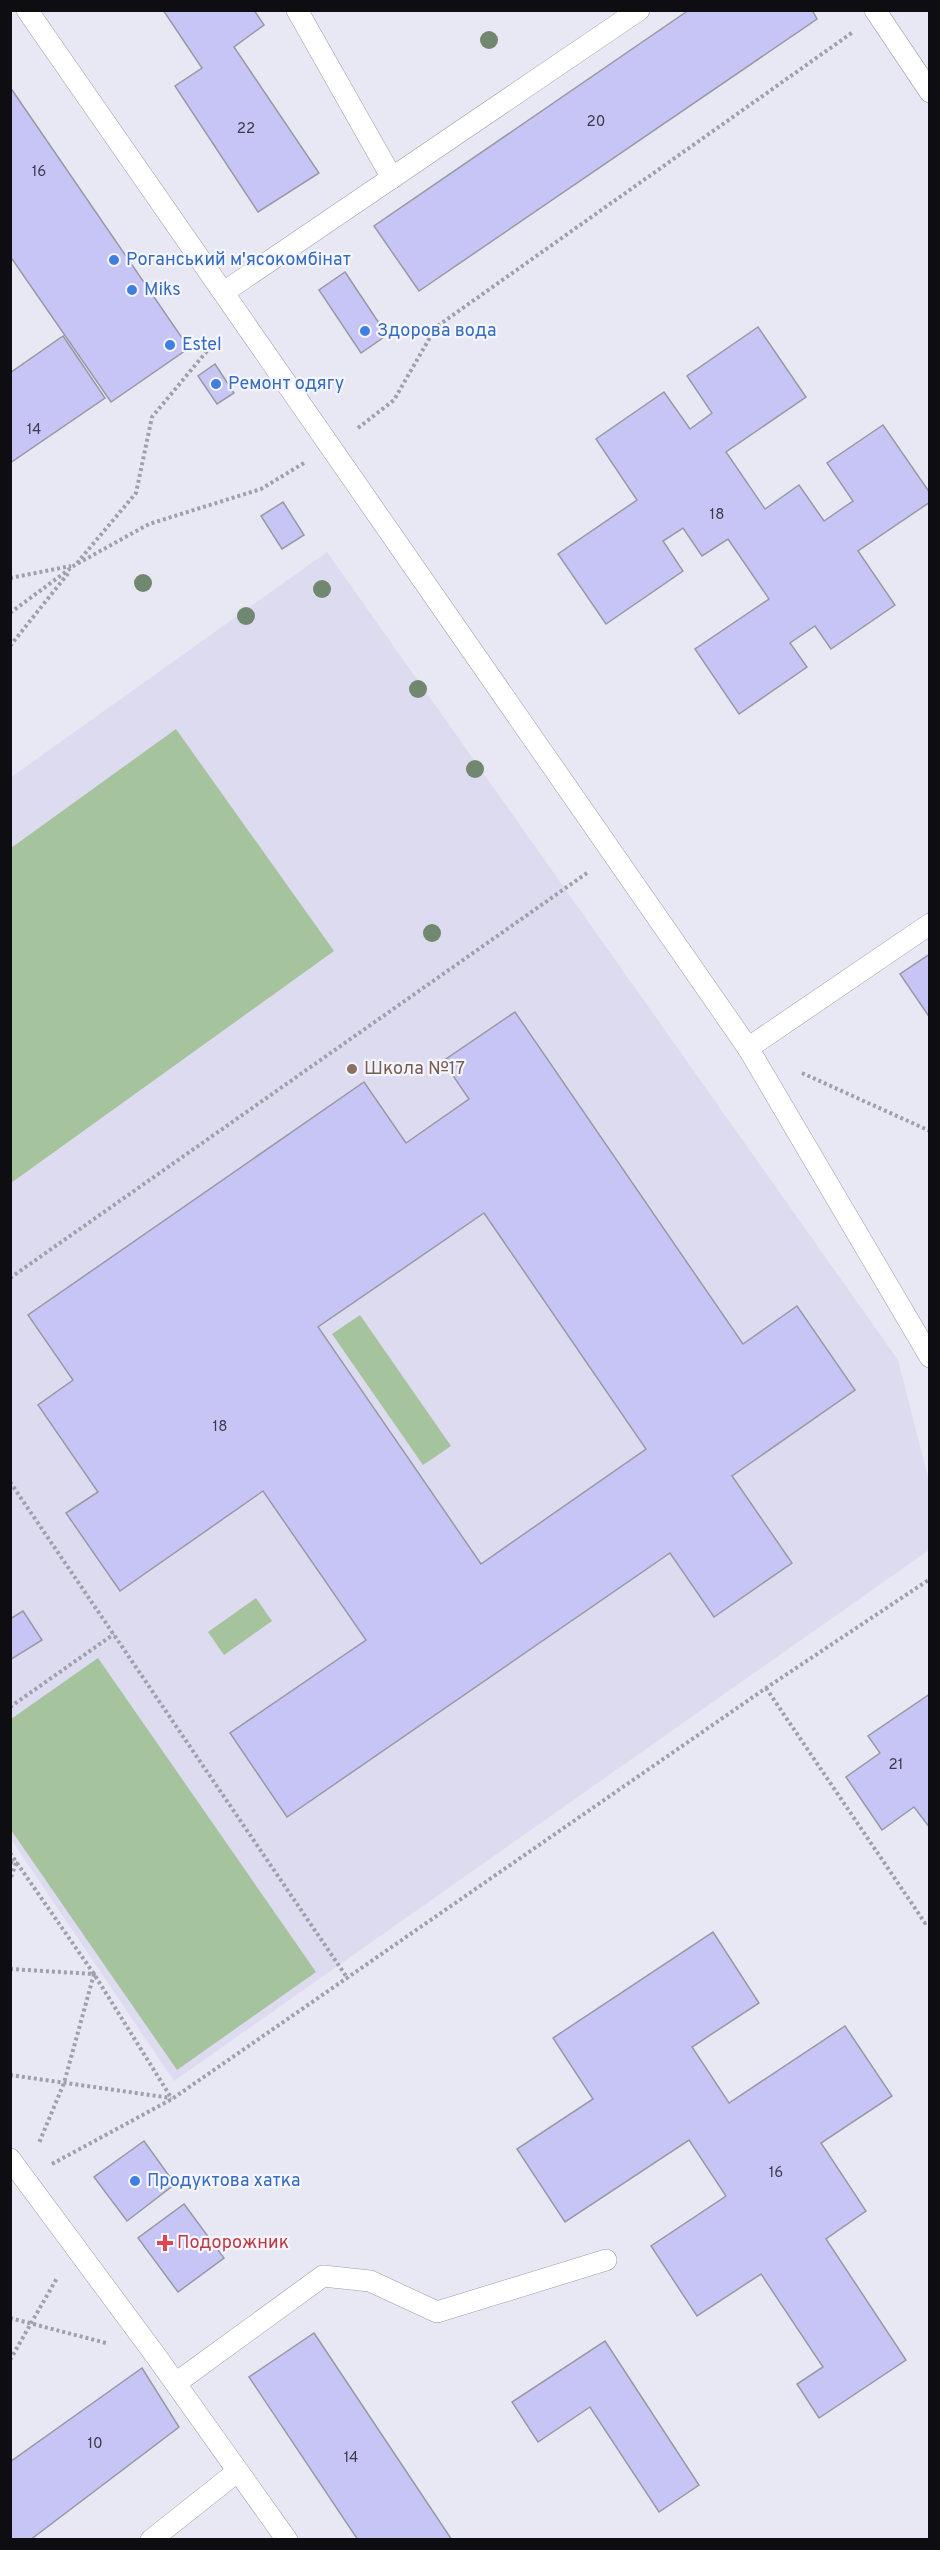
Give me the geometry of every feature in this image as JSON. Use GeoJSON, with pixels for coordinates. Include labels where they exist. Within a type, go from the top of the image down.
{"type":"FeatureCollection","features":[{"type":"Feature","properties":{"kind":"lane"},"geometry":{"type":"LineString","coordinates":[[27,10],[748,1048],[930,1358]]}},
{"type":"Feature","properties":{"kind":"lane"},"geometry":{"type":"LineString","coordinates":[[297,10],[393,178]]}},
{"type":"Feature","properties":{"kind":"lane"},"geometry":{"type":"LineString","coordinates":[[224,292],[639,10]]}},
{"type":"Feature","properties":{"kind":"lane"},"geometry":{"type":"LineString","coordinates":[[879,12],[930,92]]}},
{"type":"Feature","properties":{"kind":"lane"},"geometry":{"type":"LineString","coordinates":[[748,1048],[930,924]]}},
{"type":"Feature","properties":{"kind":"lane"},"geometry":{"type":"LineString","coordinates":[[10,2159],[156,2356],[286,2540]]}},
{"type":"Feature","properties":{"kind":"lane"},"geometry":{"type":"LineString","coordinates":[[176,2384],[323,2276],[370,2281],[437,2312],[606,2260]]}},
{"type":"Feature","properties":{"kind":"lane"},"geometry":{"type":"LineString","coordinates":[[151,2540],[238,2471]]}},
{"type":"Feature","properties":{"kind":"path"},"geometry":{"type":"LineString","coordinates":[[10,613],[75,565],[149,524],[261,489],[331,448],[394,400],[436,327],[879,12]]}},
{"type":"Feature","properties":{"kind":"path"},"geometry":{"type":"LineString","coordinates":[[10,646],[136,494],[152,417],[237,312]]}},
{"type":"Feature","properties":{"kind":"path"},"geometry":{"type":"LineString","coordinates":[[10,578],[75,565]]}},
{"type":"Feature","properties":{"kind":"path"},"geometry":{"type":"LineString","coordinates":[[10,1278],[613,855]]}},
{"type":"Feature","properties":{"kind":"path"},"geometry":{"type":"LineString","coordinates":[[801,1073],[930,1131]]}},
{"type":"Feature","properties":{"kind":"path"},"geometry":{"type":"LineString","coordinates":[[10,1482],[348,1979]]}},
{"type":"Feature","properties":{"kind":"path"},"geometry":{"type":"LineString","coordinates":[[24,2180],[171,2098],[348,1979],[766,1688],[930,1579]]}},
{"type":"Feature","properties":{"kind":"path"},"geometry":{"type":"LineString","coordinates":[[10,1707],[114,1634]]}},
{"type":"Feature","properties":{"kind":"path"},"geometry":{"type":"LineString","coordinates":[[766,1688],[925,1923],[930,1920]]}},
{"type":"Feature","properties":{"kind":"path"},"geometry":{"type":"LineString","coordinates":[[10,1853],[94,1974],[171,2098]]}},
{"type":"Feature","properties":{"kind":"path"},"geometry":{"type":"LineString","coordinates":[[10,1862],[16,1863]]}},
{"type":"Feature","properties":{"kind":"path"},"geometry":{"type":"LineString","coordinates":[[10,1880],[16,1863]]}},
{"type":"Feature","properties":{"kind":"path"},"geometry":{"type":"LineString","coordinates":[[10,1969],[94,1974]]}},
{"type":"Feature","properties":{"kind":"path"},"geometry":{"type":"LineString","coordinates":[[24,2180],[64,2083],[94,1974]]}},
{"type":"Feature","properties":{"kind":"path"},"geometry":{"type":"LineString","coordinates":[[10,2075],[171,2098]]}},
{"type":"Feature","properties":{"kind":"path"},"geometry":{"type":"LineString","coordinates":[[10,2360],[75,2246]]}},
{"type":"Feature","properties":{"kind":"path"},"geometry":{"type":"LineString","coordinates":[[10,2318],[156,2356]]}},
{"type":"Feature","properties":{"kind":"shaded area","name":"Школа №17"},"geometry":{"type":"Polygon","coordinates":[[[327,552],[898,1360],[929,1481],[929,1550],[174,2081],[11,1839],[10,778],[327,552]]]}},
{"type":"Feature","properties":{"kind":"green space"},"geometry":{"type":"Polygon","coordinates":[[[176,729],[334,951],[11,1183],[11,848],[176,729]]]}},
{"type":"Feature","properties":{"kind":"green space"},"geometry":{"type":"Polygon","coordinates":[[[360,1315],[451,1446],[423,1465],[332,1334],[360,1315]]]}},
{"type":"Feature","properties":{"kind":"green space"},"geometry":{"type":"Polygon","coordinates":[[[256,1598],[272,1621],[224,1655],[208,1632],[256,1598]]]}},
{"type":"Feature","properties":{"kind":"green space"},"geometry":{"type":"Polygon","coordinates":[[[98,1658],[316,1972],[177,2070],[11,1830],[11,1719],[98,1658]]]}},
{"type":"Feature","properties":{"kind":"building"},"geometry":{"type":"Polygon","coordinates":[[[163,10],[254,10],[264,25],[234,47],[319,173],[258,212],[175,86],[202,68],[163,10]]]}},
{"type":"Feature","properties":{"kind":"building"},"geometry":{"type":"Polygon","coordinates":[[[689,10],[812,10],[817,19],[419,291],[374,226],[689,10]]]}},
{"type":"Feature","properties":{"kind":"building"},"geometry":{"type":"Polygon","coordinates":[[[10,87],[189,348],[111,402],[10,256],[10,87]]]}},
{"type":"Feature","properties":{"kind":"building"},"geometry":{"type":"Polygon","coordinates":[[[345,272],[387,335],[361,353],[319,290],[345,272]]]}},
{"type":"Feature","properties":{"kind":"building"},"geometry":{"type":"Polygon","coordinates":[[[758,327],[806,397],[726,452],[765,509],[799,485],[824,521],[853,501],[827,463],[883,425],[930,493],[930,502],[858,551],[895,605],[831,649],[815,626],[790,643],[807,667],[739,714],[695,649],[769,599],[728,539],[702,556],[683,528],[663,541],[683,571],[606,624],[558,554],[637,500],[596,439],[664,392],[690,429],[712,413],[687,376],[758,327]]]}},
{"type":"Feature","properties":{"kind":"building"},"geometry":{"type":"Polygon","coordinates":[[[63,336],[105,398],[10,463],[10,373],[63,336]]]}},
{"type":"Feature","properties":{"kind":"building","name":"Ремонт одягу"},"geometry":{"type":"Polygon","coordinates":[[[215,364],[234,393],[217,404],[198,376],[215,364]]]}},
{"type":"Feature","properties":{"kind":"building"},"geometry":{"type":"Polygon","coordinates":[[[283,502],[304,535],[282,549],[261,516],[283,502]]]}},
{"type":"Feature","properties":{"kind":"building"},"geometry":{"type":"Polygon","coordinates":[[[930,954],[930,1018],[900,974],[930,954]]]}},
{"type":"Feature","properties":{"kind":"building"},"geometry":{"type":"Polygon","coordinates":[[[515,1012],[743,1344],[797,1306],[855,1390],[732,1476],[792,1563],[714,1617],[670,1553],[287,1817],[230,1733],[366,1640],[263,1491],[120,1591],[66,1513],[98,1492],[38,1405],[73,1380],[28,1315],[364,1082],[406,1143],[469,1099],[443,1061],[515,1012]],[[484,1213],[318,1327],[481,1564],[646,1449],[484,1213]]]}},
{"type":"Feature","properties":{"kind":"building"},"geometry":{"type":"Polygon","coordinates":[[[23,1611],[42,1640],[10,1660],[10,1619],[23,1611]]]}},
{"type":"Feature","properties":{"kind":"building"},"geometry":{"type":"Polygon","coordinates":[[[930,1694],[930,1828],[914,1807],[882,1830],[846,1777],[880,1753],[868,1736],[930,1694]]]}},
{"type":"Feature","properties":{"kind":"building"},"geometry":{"type":"Polygon","coordinates":[[[713,1932],[759,2003],[692,2047],[729,2103],[845,2026],[892,2096],[821,2143],[866,2211],[826,2239],[906,2360],[819,2418],[797,2384],[823,2367],[761,2274],[697,2316],[651,2246],[726,2196],[689,2140],[565,2222],[517,2149],[593,2099],[553,2038],[713,1932]]]}},
{"type":"Feature","properties":{"kind":"building","name":"Продуктова хатка"},"geometry":{"type":"Polygon","coordinates":[[[144,2141],[175,2184],[127,2221],[94,2177],[144,2141]]]}},
{"type":"Feature","properties":{"kind":"building"},"geometry":{"type":"Polygon","coordinates":[[[184,2204],[224,2258],[178,2292],[138,2238],[184,2204]]]}},
{"type":"Feature","properties":{"kind":"building"},"geometry":{"type":"Polygon","coordinates":[[[314,2333],[452,2540],[358,2540],[249,2377],[314,2333]]]}},
{"type":"Feature","properties":{"kind":"building"},"geometry":{"type":"Polygon","coordinates":[[[605,2341],[699,2485],[659,2512],[590,2407],[538,2442],[512,2402],[605,2341]]]}},
{"type":"Feature","properties":{"kind":"building"},"geometry":{"type":"Polygon","coordinates":[[[142,2368],[179,2427],[30,2540],[10,2540],[10,2462],[142,2368]]]}},
{"type":"Feature","properties":{"kind":"place","name":"Роганський м'ясокомбінат"},"geometry":{"type":"Point","coordinates":[114,260]}},
{"type":"Feature","properties":{"kind":"place","name":"Miks"},"geometry":{"type":"Point","coordinates":[132,290]}},
{"type":"Feature","properties":{"kind":"place","name":"Здорова вода"},"geometry":{"type":"Point","coordinates":[365,331]}},
{"type":"Feature","properties":{"kind":"place","name":"Estel"},"geometry":{"type":"Point","coordinates":[170,345]}},
{"type":"Feature","properties":{"kind":"place","name":"Ремонт одягу"},"geometry":{"type":"Point","coordinates":[216,384]}},
{"type":"Feature","properties":{"kind":"place","name":"Школа №17"},"geometry":{"type":"Point","coordinates":[352,1069]}},
{"type":"Feature","properties":{"kind":"place","name":"Продуктова хатка"},"geometry":{"type":"Point","coordinates":[135,2181]}},
{"type":"Feature","properties":{"kind":"place","name":"Подорожник"},"geometry":{"type":"Point","coordinates":[165,2243]}}]}
